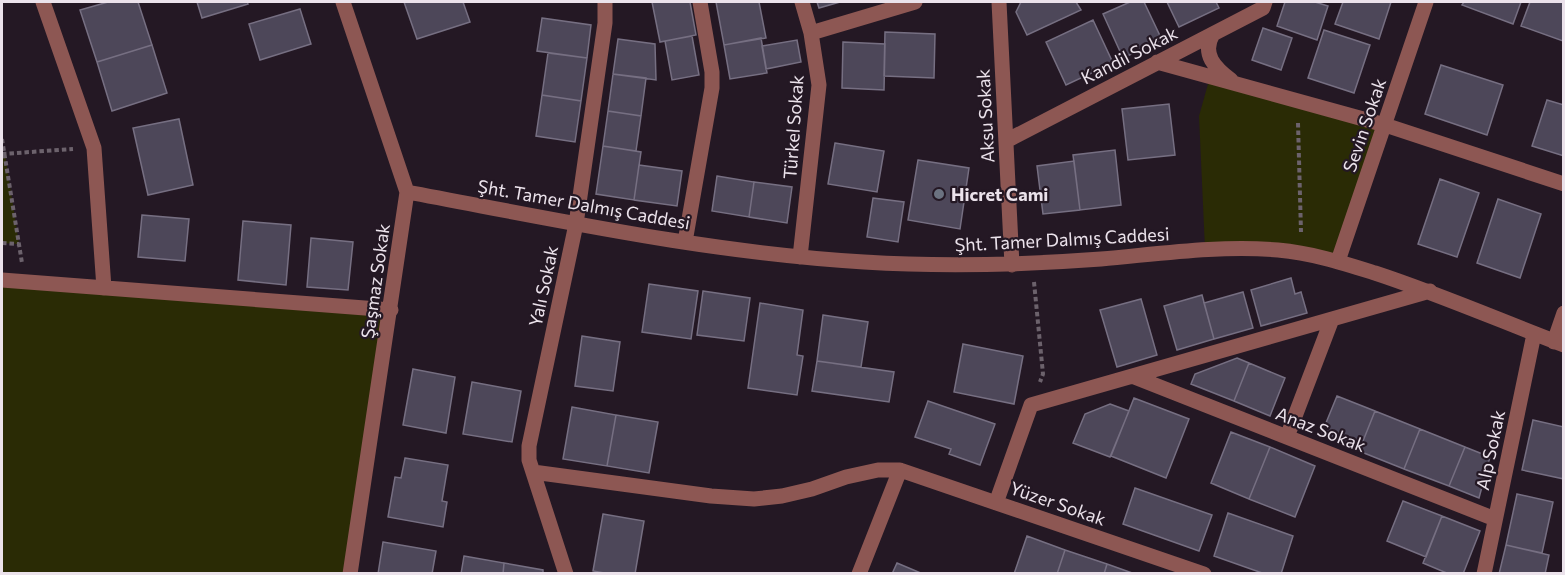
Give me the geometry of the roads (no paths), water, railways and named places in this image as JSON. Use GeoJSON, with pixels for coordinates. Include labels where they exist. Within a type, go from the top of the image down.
{"type":"FeatureCollection","features":[{"type":"Feature","properties":{"kind":"street"},"geometry":{"type":"LineString","coordinates":[[43,2],[94,147],[104,288]]}},
{"type":"Feature","properties":{"kind":"street","name":"Şaşmaz Sokak"},"geometry":{"type":"LineString","coordinates":[[344,2],[407,192],[350,573]]}},
{"type":"Feature","properties":{"kind":"street","name":"Yalı Sokak"},"geometry":{"type":"LineString","coordinates":[[566,573],[529,460],[529,446],[576,224],[605,23],[605,2]]}},
{"type":"Feature","properties":{"kind":"street"},"geometry":{"type":"LineString","coordinates":[[685,242],[712,88],[712,72],[700,2]]}},
{"type":"Feature","properties":{"kind":"street","name":"Türkel Sokak"},"geometry":{"type":"LineString","coordinates":[[800,257],[819,85],[811,33],[802,2]]}},
{"type":"Feature","properties":{"kind":"street"},"geometry":{"type":"LineString","coordinates":[[811,33],[915,2]]}},
{"type":"Feature","properties":{"kind":"street","name":"Aksu Sokak"},"geometry":{"type":"LineString","coordinates":[[999,2],[1012,265]]}},
{"type":"Feature","properties":{"kind":"street","name":"Kandil Sokak"},"geometry":{"type":"LineString","coordinates":[[1006,141],[1263,8],[1265,2]]}},
{"type":"Feature","properties":{"kind":"street","name":"Sevin Sokak"},"geometry":{"type":"LineString","coordinates":[[1338,261],[1426,2]]}},
{"type":"Feature","properties":{"kind":"street"},"geometry":{"type":"LineString","coordinates":[[1213,34],[1209,41],[1208,54],[1217,68],[1237,84]]}},
{"type":"Feature","properties":{"kind":"street"},"geometry":{"type":"LineString","coordinates":[[1157,62],[1385,125],[1563,184]]}},
{"type":"Feature","properties":{"kind":"street","name":"Şht. Tamer Dalmış Caddesi"},"geometry":{"type":"LineString","coordinates":[[407,192],[576,224],[685,242],[800,257],[935,266],[1012,265],[1205,249],[1277,250],[1338,261],[1430,291],[1558,343]]}},
{"type":"Feature","properties":{"kind":"street"},"geometry":{"type":"LineString","coordinates":[[2,280],[391,310]]}},
{"type":"Feature","properties":{"kind":"street"},"geometry":{"type":"LineString","coordinates":[[996,503],[1031,405],[1430,291]]}},
{"type":"Feature","properties":{"kind":"street"},"geometry":{"type":"LineString","coordinates":[[1558,343],[1563,313]]}},
{"type":"Feature","properties":{"kind":"street"},"geometry":{"type":"LineString","coordinates":[[1287,437],[1332,319]]}},
{"type":"Feature","properties":{"kind":"street","name":"Alp Sokak"},"geometry":{"type":"LineString","coordinates":[[1484,573],[1534,334]]}},
{"type":"Feature","properties":{"kind":"street","name":"Anaz Sokak"},"geometry":{"type":"LineString","coordinates":[[1132,376],[1495,519]]}},
{"type":"Feature","properties":{"kind":"street"},"geometry":{"type":"LineString","coordinates":[[533,472],[711,496],[754,499],[782,496],[812,489],[846,477],[878,470],[900,470],[859,573]]}},
{"type":"Feature","properties":{"kind":"street","name":"Yüzer Sokak"},"geometry":{"type":"LineString","coordinates":[[900,470],[1204,573]]}},
{"type":"Feature","properties":{"kind":"place","name":"Hicret Cami"},"geometry":{"type":"Point","coordinates":[939,194]}}]}
